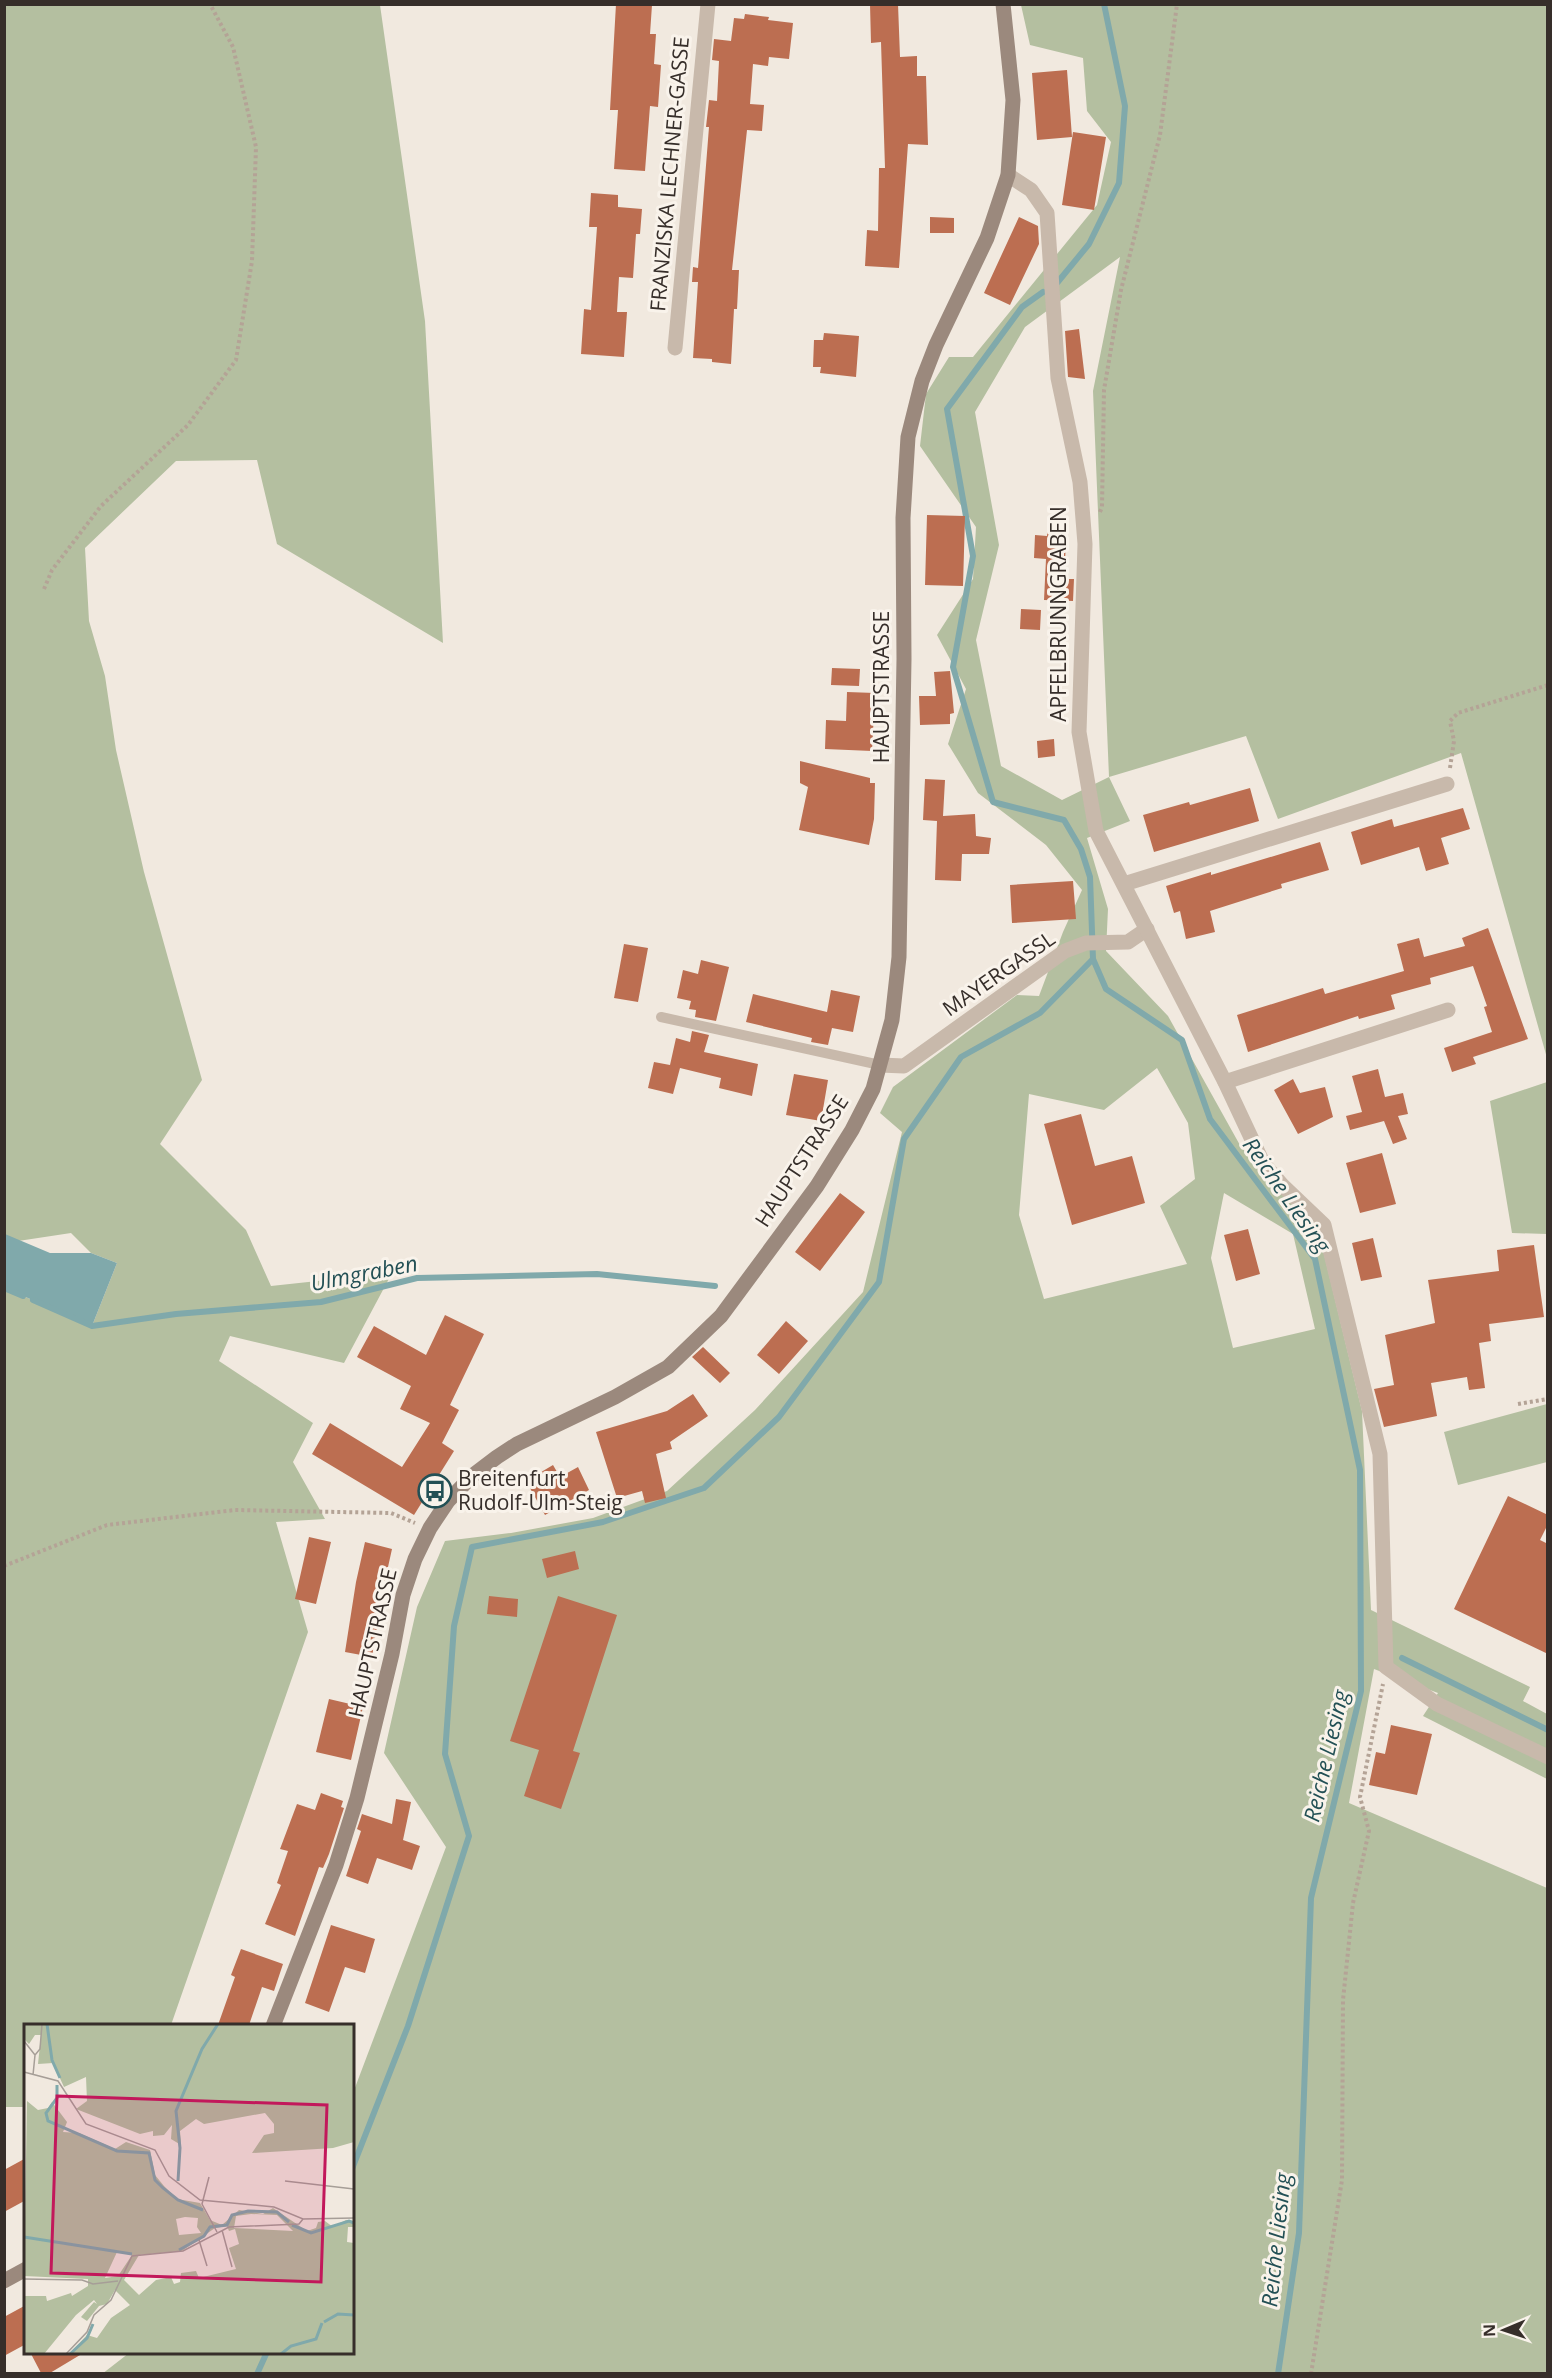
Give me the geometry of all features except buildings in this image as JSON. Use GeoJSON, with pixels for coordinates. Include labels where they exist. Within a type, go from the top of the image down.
{"type":"FeatureCollection","features":[{"type":"Feature","properties":{"kind":"main road","name":"HAUPTSTRASSE"},"geometry":{"type":"LineString","coordinates":[[273,2024],[336,1865],[357,1798],[392,1654],[403,1595],[415,1559],[430,1528],[448,1501],[472,1476],[497,1457],[517,1444],[615,1397],[668,1367],[721,1316],[817,1186],[863,1109],[880,1065],[896,992],[901,923],[903,518],[908,437],[922,381],[936,345],[987,238],[1008,176],[1013,100],[1002,4]]}},
{"type":"Feature","properties":{"kind":"main road"},"geometry":{"type":"LineString","coordinates":[[4,2281],[24,2270]]}},
{"type":"Feature","properties":{"kind":"street","name":"FRANZISKA LECHNER-GASSE"},"geometry":{"type":"LineString","coordinates":[[675,348],[708,4]]}},
{"type":"Feature","properties":{"kind":"street","name":"APFELBRUNNGRABEN"},"geometry":{"type":"LineString","coordinates":[[1008,176],[1031,190],[1047,213],[1058,378],[1080,482],[1085,544],[1079,732],[1096,831],[1225,1082],[1263,1163],[1282,1185],[1324,1225],[1380,1454],[1386,1667]]}},
{"type":"Feature","properties":{"kind":"street"},"geometry":{"type":"LineString","coordinates":[[1124,884],[1447,784]]}},
{"type":"Feature","properties":{"kind":"street","name":"MAYERGASSL"},"geometry":{"type":"LineString","coordinates":[[880,1065],[904,1066],[1065,951],[1086,943],[1128,942],[1147,929]]}},
{"type":"Feature","properties":{"kind":"street"},"geometry":{"type":"LineString","coordinates":[[1225,1082],[1448,1010]]}},
{"type":"Feature","properties":{"kind":"street"},"geometry":{"type":"LineString","coordinates":[[1386,1667],[1437,1704],[1548,1757]]}},
{"type":"Feature","properties":{"kind":"lane"},"geometry":{"type":"LineString","coordinates":[[661,1017],[880,1065]]}},
{"type":"Feature","properties":{"kind":"path"},"geometry":{"type":"LineString","coordinates":[[44,589],[52,570],[101,506],[188,425],[236,360],[252,261],[256,147],[233,46],[210,4]]}},
{"type":"Feature","properties":{"kind":"path"},"geometry":{"type":"LineString","coordinates":[[1098,516],[1102,507],[1104,390],[1121,290],[1160,135],[1177,4]]}},
{"type":"Feature","properties":{"kind":"path"},"geometry":{"type":"LineString","coordinates":[[1447,784],[1454,741],[1450,721],[1458,713],[1548,685]]}},
{"type":"Feature","properties":{"kind":"path"},"geometry":{"type":"LineString","coordinates":[[1518,1404],[1548,1399]]}},
{"type":"Feature","properties":{"kind":"path"},"geometry":{"type":"LineString","coordinates":[[4,1566],[107,1525],[235,1510],[391,1513],[430,1528]]}},
{"type":"Feature","properties":{"kind":"path"},"geometry":{"type":"LineString","coordinates":[[1311,2373],[1342,2180],[1343,2000],[1353,1903],[1370,1831],[1360,1797],[1386,1667]]}},
{"type":"Feature","properties":{"kind":"green space"},"geometry":{"type":"Polygon","coordinates":[[[5,5],[380,5],[425,321],[443,643],[277,544],[257,460],[176,461],[85,548],[89,621],[105,676],[116,750],[144,872],[202,1080],[160,1144],[246,1230],[271,1286],[392,1273],[344,1363],[230,1336],[219,1361],[313,1423],[293,1462],[325,1519],[276,1522],[308,1632],[171,2024],[24,2024],[24,2107],[4,2107],[5,1288],[92,1326],[117,1263],[91,1253],[71,1233],[5,1243],[5,5]]]}},
{"type":"Feature","properties":{"kind":"green space"},"geometry":{"type":"Polygon","coordinates":[[[1021,5],[1547,5],[1547,1058],[1461,753],[1278,819],[1246,736],[1109,777],[1130,821],[1087,838],[1108,909],[1106,951],[1168,1016],[1241,1147],[1318,1229],[1362,1411],[1371,1610],[1530,1687],[1523,1701],[1547,1714],[1547,1779],[1423,1716],[1438,1693],[1374,1669],[1349,1803],[1547,1888],[1547,2373],[102,2374],[128,2354],[354,2354],[354,2090],[446,1847],[384,1753],[417,1607],[445,1541],[511,1533],[593,1518],[667,1491],[755,1410],[863,1292],[902,1132],[880,1113],[893,1087],[1017,995],[1039,996],[1063,932],[1082,890],[1046,845],[978,793],[948,744],[966,689],[937,635],[973,579],[976,527],[920,446],[926,394],[949,357],[973,357],[1097,205],[1111,142],[1087,111],[1083,58],[1030,45],[1021,5]],[[1120,257],[1025,327],[975,412],[999,545],[976,640],[1001,766],[1062,800],[1109,777],[1093,391],[1120,257]],[[1157,1068],[1104,1110],[1029,1094],[1019,1215],[1044,1299],[1187,1264],[1160,1206],[1195,1179],[1188,1123],[1157,1068]],[[1224,1193],[1211,1258],[1233,1348],[1315,1329],[1293,1234],[1224,1193]]]}},
{"type":"Feature","properties":{"kind":"green space"},"geometry":{"type":"Polygon","coordinates":[[[1547,1082],[1547,1234],[1512,1233],[1490,1101],[1547,1082]]]}},
{"type":"Feature","properties":{"kind":"green space"},"geometry":{"type":"Polygon","coordinates":[[[1547,1404],[1547,1462],[1458,1485],[1444,1432],[1547,1404]]]}},
{"type":"Feature","properties":{"kind":"water"},"geometry":{"type":"Polygon","coordinates":[[[5,1234],[50,1253],[91,1253],[117,1263],[92,1326],[5,1288],[5,1234]]]}},
{"type":"Feature","properties":{"kind":"waterway","name":"Reiche Liesing"},"geometry":{"type":"LineString","coordinates":[[1057,283],[1089,244],[1119,183],[1125,106],[1104,4]]}},
{"type":"Feature","properties":{"kind":"waterway","name":"Reiche Liesing"},"geometry":{"type":"LineString","coordinates":[[1043,292],[1022,307],[947,409],[973,556],[953,667],[993,802],[1064,820],[1081,849],[1090,877],[1093,959],[1106,989],[1182,1040],[1210,1119],[1315,1259],[1360,1470],[1361,1691],[1311,1898],[1299,2233],[1278,2374]]}},
{"type":"Feature","properties":{"kind":"waterway"},"geometry":{"type":"LineString","coordinates":[[354,2164],[408,2026],[469,1836],[445,1754],[454,1626],[472,1547],[603,1522],[704,1488],[779,1417],[879,1282],[904,1139],[961,1057],[1040,1013],[1093,959]]}},
{"type":"Feature","properties":{"kind":"waterway","name":"Ulmgraben"},"geometry":{"type":"LineString","coordinates":[[33,1300],[92,1326],[176,1314],[321,1302],[417,1278],[597,1274],[715,1286]]}},
{"type":"Feature","properties":{"kind":"waterway"},"geometry":{"type":"LineString","coordinates":[[4,1288],[23,1296]]}},
{"type":"Feature","properties":{"kind":"waterway"},"geometry":{"type":"LineString","coordinates":[[1402,1658],[1548,1730]]}},
{"type":"Feature","properties":{"kind":"waterway"},"geometry":{"type":"LineString","coordinates":[[257,2374],[266,2354]]}},
{"type":"Feature","properties":{"kind":"place","name":"Breitenfurt Rudolf-Ulm-Steig"},"geometry":{"type":"Point","coordinates":[435,1491]}}]}
